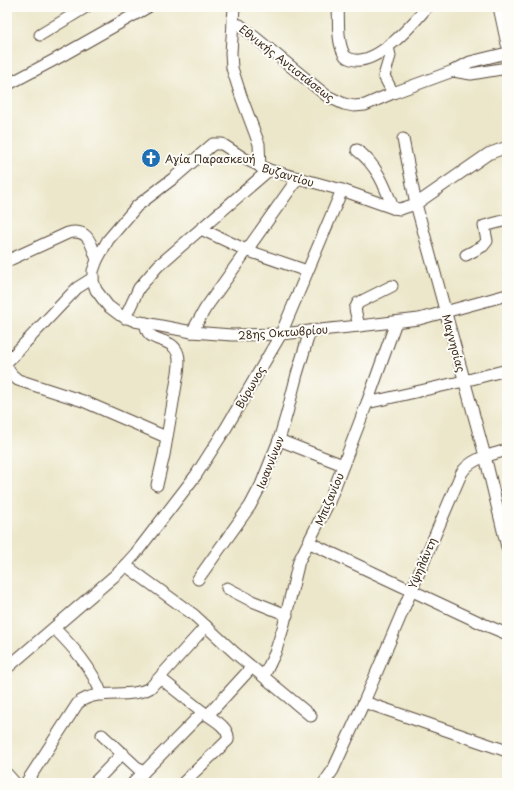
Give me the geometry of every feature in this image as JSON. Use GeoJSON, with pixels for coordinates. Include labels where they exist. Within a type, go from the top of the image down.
{"type":"FeatureCollection","features":[{"type":"Feature","properties":{"kind":"street"},"geometry":{"type":"LineString","coordinates":[[40,35],[86,7]]}},
{"type":"Feature","properties":{"kind":"street"},"geometry":{"type":"LineString","coordinates":[[7,85],[50,63],[148,7]]}},
{"type":"Feature","properties":{"kind":"street"},"geometry":{"type":"LineString","coordinates":[[125,318],[144,282],[158,266],[201,230],[264,168],[259,144],[232,68],[234,7]]}},
{"type":"Feature","properties":{"kind":"street"},"geometry":{"type":"LineString","coordinates":[[338,7],[340,43],[343,52],[346,57],[356,60],[365,60],[388,47],[427,7]]}},
{"type":"Feature","properties":{"kind":"street"},"geometry":{"type":"LineString","coordinates":[[499,7],[507,44]]}},
{"type":"Feature","properties":{"kind":"street","name":"Εθνικής Αντιστάσεως"},"geometry":{"type":"LineString","coordinates":[[233,24],[240,25],[324,93],[338,102],[352,106],[365,105],[453,71],[470,62],[507,53]]}},
{"type":"Feature","properties":{"kind":"street"},"geometry":{"type":"LineString","coordinates":[[388,47],[390,56],[384,76],[393,93]]}},
{"type":"Feature","properties":{"kind":"street","name":"Εθνικής Αντιστάσεως"},"geometry":{"type":"LineString","coordinates":[[453,71],[471,74],[507,68]]}},
{"type":"Feature","properties":{"kind":"street","name":"Μαγνησίας"},"geometry":{"type":"LineString","coordinates":[[403,139],[416,204],[505,530],[507,548]]}},
{"type":"Feature","properties":{"kind":"street","name":"Βυζαντίου"},"geometry":{"type":"LineString","coordinates":[[97,260],[108,240],[137,206],[216,143],[222,144],[264,168],[342,190],[393,208],[400,209],[416,204]]}},
{"type":"Feature","properties":{"kind":"street"},"geometry":{"type":"LineString","coordinates":[[416,204],[488,154],[507,147]]}},
{"type":"Feature","properties":{"kind":"street"},"geometry":{"type":"LineString","coordinates":[[357,150],[368,159],[380,176],[393,208]]}},
{"type":"Feature","properties":{"kind":"street"},"geometry":{"type":"LineString","coordinates":[[192,332],[205,309],[298,178]]}},
{"type":"Feature","properties":{"kind":"street","name":"Βύρωνος"},"geometry":{"type":"LineString","coordinates":[[7,668],[98,591],[125,565],[196,475],[226,428],[281,334],[342,190]]}},
{"type":"Feature","properties":{"kind":"street"},"geometry":{"type":"LineString","coordinates":[[466,255],[483,246],[487,241],[484,226],[507,220]]}},
{"type":"Feature","properties":{"kind":"street"},"geometry":{"type":"LineString","coordinates":[[201,230],[246,250],[308,271]]}},
{"type":"Feature","properties":{"kind":"street"},"geometry":{"type":"LineString","coordinates":[[7,261],[73,232],[83,234],[87,237],[97,260],[93,271],[93,278],[77,288],[7,362]]}},
{"type":"Feature","properties":{"kind":"street","name":"28ης Οκτωβρίου"},"geometry":{"type":"LineString","coordinates":[[93,278],[96,290],[103,301],[114,312],[125,318],[192,332],[228,335],[281,334],[419,319],[507,295]]}},
{"type":"Feature","properties":{"kind":"street"},"geometry":{"type":"LineString","coordinates":[[359,326],[355,309],[358,303],[392,286]]}},
{"type":"Feature","properties":{"kind":"street","name":"Μπιζανίου"},"geometry":{"type":"LineString","coordinates":[[264,676],[275,653],[287,615],[299,561],[310,543],[329,502],[396,322]]}},
{"type":"Feature","properties":{"kind":"street"},"geometry":{"type":"LineString","coordinates":[[146,323],[151,337],[164,341],[173,346],[179,358],[178,373],[163,461],[156,485]]}},
{"type":"Feature","properties":{"kind":"street","name":"Ιωαννίνων"},"geometry":{"type":"LineString","coordinates":[[198,578],[254,499],[265,477],[279,440],[296,374],[310,331]]}},
{"type":"Feature","properties":{"kind":"street"},"geometry":{"type":"LineString","coordinates":[[7,368],[18,380],[83,401],[166,438]]}},
{"type":"Feature","properties":{"kind":"street"},"geometry":{"type":"LineString","coordinates":[[367,403],[507,370]]}},
{"type":"Feature","properties":{"kind":"street"},"geometry":{"type":"LineString","coordinates":[[279,440],[343,465]]}},
{"type":"Feature","properties":{"kind":"street","name":"Υψηλάντη"},"geometry":{"type":"LineString","coordinates":[[324,783],[335,766],[364,702],[461,474],[467,465],[485,456],[507,450]]}},
{"type":"Feature","properties":{"kind":"street"},"geometry":{"type":"LineString","coordinates":[[310,543],[507,634]]}},
{"type":"Feature","properties":{"kind":"street"},"geometry":{"type":"LineString","coordinates":[[125,565],[182,606],[311,716]]}},
{"type":"Feature","properties":{"kind":"street"},"geometry":{"type":"LineString","coordinates":[[227,588],[252,601],[287,615]]}},
{"type":"Feature","properties":{"kind":"street"},"geometry":{"type":"LineString","coordinates":[[26,783],[75,708],[86,698],[144,691],[150,688],[206,626]]}},
{"type":"Feature","properties":{"kind":"street"},"geometry":{"type":"LineString","coordinates":[[54,628],[86,663],[97,682],[102,695]]}},
{"type":"Feature","properties":{"kind":"street"},"geometry":{"type":"LineString","coordinates":[[133,783],[252,667]]}},
{"type":"Feature","properties":{"kind":"street"},"geometry":{"type":"LineString","coordinates":[[160,678],[226,730],[229,737],[228,740],[183,783]]}},
{"type":"Feature","properties":{"kind":"street"},"geometry":{"type":"LineString","coordinates":[[364,702],[507,751]]}},
{"type":"Feature","properties":{"kind":"street"},"geometry":{"type":"LineString","coordinates":[[102,735],[143,773]]}},
{"type":"Feature","properties":{"kind":"street"},"geometry":{"type":"LineString","coordinates":[[94,783],[122,753]]}},
{"type":"Feature","properties":{"kind":"street"},"geometry":{"type":"LineString","coordinates":[[7,774],[15,783]]}},
{"type":"Feature","properties":{"kind":"place","name":"Αγία Παρασκευή"},"geometry":{"type":"Point","coordinates":[151,158]}}]}
